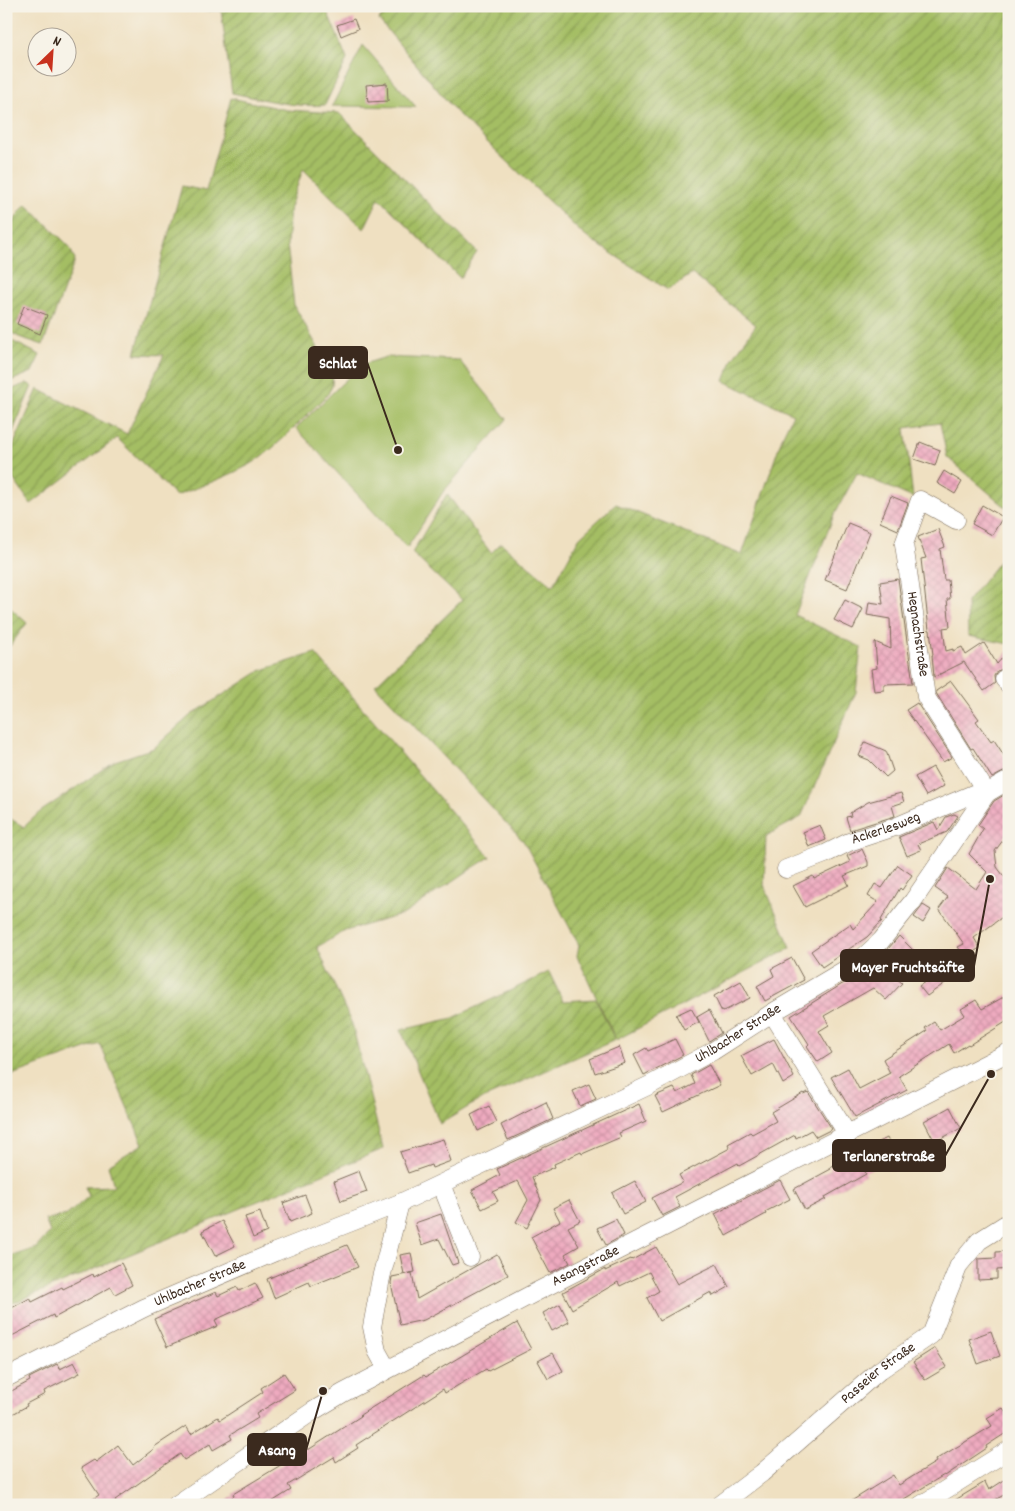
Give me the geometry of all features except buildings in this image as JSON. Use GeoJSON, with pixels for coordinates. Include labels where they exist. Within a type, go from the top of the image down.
{"type":"FeatureCollection","features":[{"type":"Feature","properties":{"kind":"street","name":"Hegnachstraße"},"geometry":{"type":"LineString","coordinates":[[956,520],[920,500],[904,544],[926,697],[987,793]]}},
{"type":"Feature","properties":{"kind":"street","name":"Uhlbacher Straße"},"geometry":{"type":"LineString","coordinates":[[6,1378],[144,1308],[275,1252],[400,1203],[650,1085],[713,1051],[772,1013],[858,962],[881,941],[913,901],[987,793],[1009,780]]}},
{"type":"Feature","properties":{"kind":"street","name":"Äckerlesweg"},"geometry":{"type":"LineString","coordinates":[[786,869],[825,854],[848,842],[895,827],[972,794],[987,793]]}},
{"type":"Feature","properties":{"kind":"street"},"geometry":{"type":"LineString","coordinates":[[772,1013],[848,1135]]}},
{"type":"Feature","properties":{"kind":"street","name":"Asangstraße"},"geometry":{"type":"LineString","coordinates":[[176,1505],[313,1411],[387,1369],[1009,1052]]}},
{"type":"Feature","properties":{"kind":"street"},"geometry":{"type":"LineString","coordinates":[[440,1184],[470,1257]]}},
{"type":"Feature","properties":{"kind":"street"},"geometry":{"type":"LineString","coordinates":[[387,1369],[377,1351],[372,1327],[381,1278],[400,1203]]}},
{"type":"Feature","properties":{"kind":"street","name":"Passeier Straße"},"geometry":{"type":"LineString","coordinates":[[720,1505],[762,1473],[880,1370],[931,1335],[959,1265],[979,1241],[1009,1222]]}},
{"type":"Feature","properties":{"kind":"street"},"geometry":{"type":"LineString","coordinates":[[920,1505],[1009,1450]]}},
{"type":"Feature","properties":{"kind":"green space"},"geometry":{"type":"Polygon","coordinates":[[[204,6],[325,6],[347,59],[325,105],[290,104],[232,93],[221,10],[204,11],[204,6]]]}},
{"type":"Feature","properties":{"kind":"green space"},"geometry":{"type":"Polygon","coordinates":[[[389,6],[1009,6],[1009,510],[947,457],[940,423],[905,428],[913,498],[857,473],[834,515],[795,615],[861,647],[856,692],[801,817],[766,836],[764,885],[791,948],[616,1040],[577,956],[579,945],[524,842],[375,685],[462,600],[412,553],[447,494],[491,553],[501,543],[553,586],[579,538],[616,504],[742,555],[783,435],[793,414],[724,381],[733,358],[756,325],[692,274],[668,290],[585,236],[457,113],[379,20],[389,6]]]}},
{"type":"Feature","properties":{"kind":"green space"},"geometry":{"type":"Polygon","coordinates":[[[363,45],[416,107],[332,106],[363,45]]]}},
{"type":"Feature","properties":{"kind":"green space"},"geometry":{"type":"Polygon","coordinates":[[[231,98],[287,110],[339,113],[477,252],[460,278],[379,198],[364,229],[303,169],[290,207],[287,244],[294,305],[333,375],[332,385],[328,394],[281,441],[261,458],[223,477],[176,496],[117,438],[31,504],[6,469],[6,462],[38,389],[127,434],[164,355],[135,354],[182,186],[206,191],[231,98]]]}},
{"type":"Feature","properties":{"kind":"green space"},"geometry":{"type":"Polygon","coordinates":[[[26,204],[69,246],[75,260],[43,345],[19,337],[6,330],[6,231],[26,204]]]}},
{"type":"Feature","properties":{"kind":"green space"},"geometry":{"type":"Polygon","coordinates":[[[6,338],[40,355],[32,372],[6,383],[6,338]]]}},
{"type":"Feature","properties":{"kind":"green space"},"geometry":{"type":"Polygon","coordinates":[[[386,357],[459,360],[507,419],[443,492],[407,548],[296,428],[361,365],[386,357]]]}},
{"type":"Feature","properties":{"kind":"green space"},"geometry":{"type":"Polygon","coordinates":[[[27,383],[32,386],[6,448],[6,392],[27,383]]]}},
{"type":"Feature","properties":{"kind":"green space"},"geometry":{"type":"Polygon","coordinates":[[[1009,549],[1009,644],[968,636],[967,602],[1009,549]]]}},
{"type":"Feature","properties":{"kind":"green space"},"geometry":{"type":"Polygon","coordinates":[[[6,604],[27,623],[6,651],[6,604]]]}},
{"type":"Feature","properties":{"kind":"green space"},"geometry":{"type":"Polygon","coordinates":[[[315,653],[490,857],[404,914],[345,931],[317,947],[352,1024],[383,1149],[6,1306],[6,1258],[36,1248],[50,1232],[45,1220],[67,1215],[89,1196],[85,1187],[114,1186],[108,1165],[143,1144],[100,1044],[6,1077],[6,816],[24,827],[40,812],[115,761],[154,748],[191,715],[262,670],[315,653]]]}},
{"type":"Feature","properties":{"kind":"green space"},"geometry":{"type":"Polygon","coordinates":[[[549,972],[563,1001],[596,999],[615,1040],[478,1101],[440,1124],[401,1030],[453,1018],[549,972]]]}},
{"type":"Feature","properties":{"kind":"place","name":"Schlat"},"geometry":{"type":"Point","coordinates":[398,450]}},
{"type":"Feature","properties":{"kind":"place","name":"Mayer Fruchtsäfte"},"geometry":{"type":"Point","coordinates":[990,879]}},
{"type":"Feature","properties":{"kind":"place","name":"Terlanerstraße"},"geometry":{"type":"Point","coordinates":[991,1074]}},
{"type":"Feature","properties":{"kind":"place","name":"Asang"},"geometry":{"type":"Point","coordinates":[323,1391]}}]}
